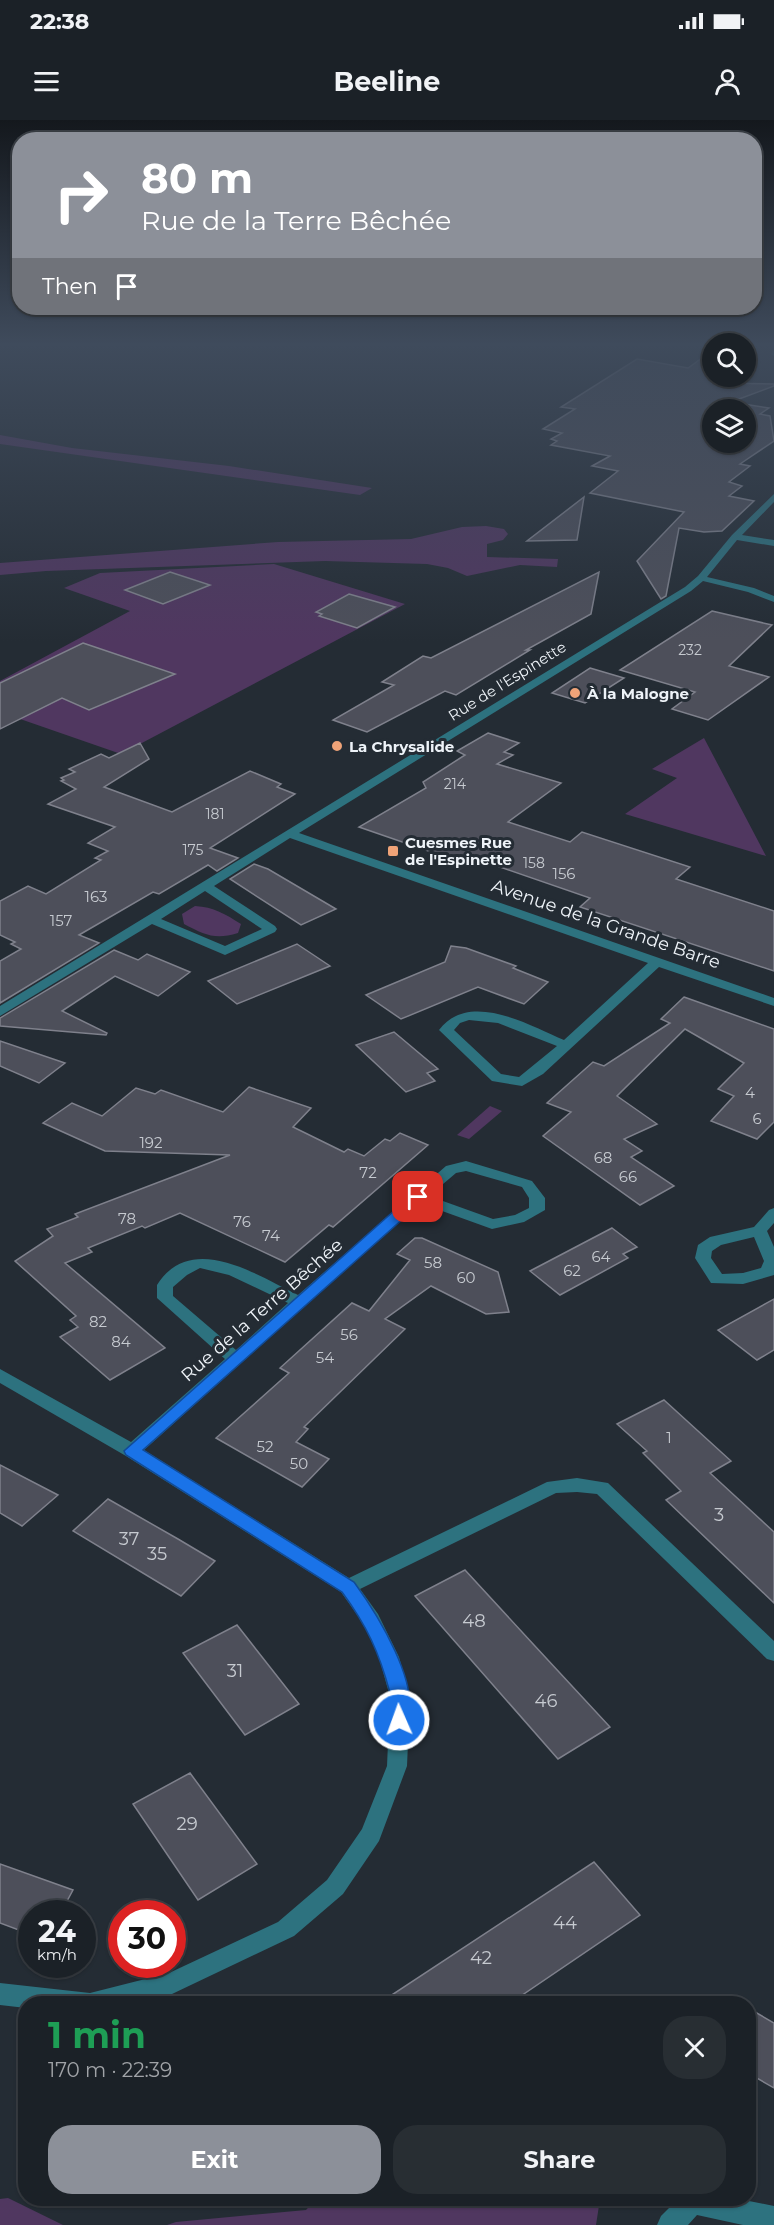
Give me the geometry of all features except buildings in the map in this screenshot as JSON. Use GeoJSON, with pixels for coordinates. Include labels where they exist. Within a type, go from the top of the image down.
{"type":"FeatureCollection","features":[{"type":"Feature","properties":{"kind":"street","name":"Rue de l'Espinette"},"geometry":{"type":"LineString","coordinates":[[0,1012],[654,610],[701,578],[735,537],[774,497]]}},
{"type":"Feature","properties":{"kind":"street"},"geometry":{"type":"LineString","coordinates":[[735,537],[774,543]]}},
{"type":"Feature","properties":{"kind":"street"},"geometry":{"type":"LineString","coordinates":[[701,578],[752,590],[774,598]]}},
{"type":"Feature","properties":{"kind":"street","name":"Avenue de la Grande Barre"},"geometry":{"type":"LineString","coordinates":[[290,834],[774,1002]]}},
{"type":"Feature","properties":{"kind":"street"},"geometry":{"type":"LineString","coordinates":[[151,919],[225,951],[271,929],[206,886]]}},
{"type":"Feature","properties":{"kind":"street"},"geometry":{"type":"LineString","coordinates":[[565,1045],[492,1016],[477,1014],[465,1016],[449,1024],[446,1030],[497,1078],[509,1082],[522,1082],[538,1071],[658,961]]}},
{"type":"Feature","properties":{"kind":"street","name":"Rue de la Terre Bêchée"},"geometry":{"type":"LineString","coordinates":[[132,1451],[418,1197],[451,1169],[466,1166],[526,1184],[537,1198],[537,1210],[519,1219],[492,1224],[418,1197]]}},
{"type":"Feature","properties":{"kind":"street"},"geometry":{"type":"LineString","coordinates":[[759,1231],[774,1213]]}},
{"type":"Feature","properties":{"kind":"street"},"geometry":{"type":"LineString","coordinates":[[236,1359],[165,1298],[165,1284],[184,1268],[202,1262],[221,1266],[300,1302]]}},
{"type":"Feature","properties":{"kind":"street"},"geometry":{"type":"LineString","coordinates":[[0,1375],[132,1451],[348,1587],[371,1619],[389,1657],[400,1697],[397,1766],[371,1834],[335,1887],[286,1929],[172,1983],[121,1996]]}},
{"type":"Feature","properties":{"kind":"street"},"geometry":{"type":"LineString","coordinates":[[348,1587],[553,1487],[577,1485],[602,1488],[774,1653]]}},
{"type":"Feature","properties":{"kind":"street"},"geometry":{"type":"LineString","coordinates":[[0,1995],[18,1997]]}},
{"type":"Feature","properties":{"kind":"street"},"geometry":{"type":"LineString","coordinates":[[670,2225],[689,2206]]}},
{"type":"Feature","properties":{"kind":"street"},"geometry":{"type":"LineString","coordinates":[[712,2206],[774,2219]]}},
{"type":"Feature","properties":{"kind":"shaded area"},"geometry":{"type":"Polygon","coordinates":[[[9,445],[57,445],[229,466],[372,488],[360,495],[9,445]]]}},
{"type":"Feature","properties":{"kind":"shaded area"},"geometry":{"type":"Polygon","coordinates":[[[486,526],[504,529],[508,534],[503,540],[487,544],[487,557],[558,559],[557,567],[520,565],[467,576],[448,568],[427,564],[325,561],[46,571],[0,575],[0,563],[278,542],[411,539],[462,527],[486,526]]]}},
{"type":"Feature","properties":{"kind":"shaded area"},"geometry":{"type":"Polygon","coordinates":[[[274,564],[405,604],[121,754],[0,712],[0,681],[130,611],[64,588],[100,573],[274,564]]]}},
{"type":"Feature","properties":{"kind":"shaded area"},"geometry":{"type":"Polygon","coordinates":[[[704,738],[766,856],[625,814],[677,778],[652,769],[704,738]]]}},
{"type":"Feature","properties":{"kind":"shaded area"},"geometry":{"type":"Polygon","coordinates":[[[195,906],[208,908],[230,917],[241,924],[238,933],[223,936],[210,935],[184,924],[182,914],[195,906]]]}},
{"type":"Feature","properties":{"kind":"shaded area"},"geometry":{"type":"Polygon","coordinates":[[[490,1106],[502,1111],[469,1139],[457,1135],[490,1106]]]}},
{"type":"Feature","properties":{"kind":"shaded area"},"geometry":{"type":"Polygon","coordinates":[[[8,2198],[18,2203],[18,2206],[24,2206],[63,2225],[0,2225],[0,2199],[8,2198]]]}},
{"type":"Feature","properties":{"kind":"shaded area"},"geometry":{"type":"Polygon","coordinates":[[[310,2206],[599,2206],[596,2225],[167,2225],[176,2222],[306,2210],[310,2206]]]}},
{"type":"Feature","properties":{"kind":"place","name":"À la Malogne"},"geometry":{"type":"Point","coordinates":[575,693]}},
{"type":"Feature","properties":{"kind":"place","name":"La Chrysalide"},"geometry":{"type":"Point","coordinates":[337,746]}},
{"type":"Feature","properties":{"kind":"place","name":"Cuesmes Rue de l'Espinette"},"geometry":{"type":"Point","coordinates":[393,851]}},
{"type":"Feature","properties":{"kind":"route"},"geometry":{"type":"LineString","coordinates":[[399,1720],[400,1697],[389,1657],[371,1619],[348,1587],[132,1451],[418,1197]]}}]}
